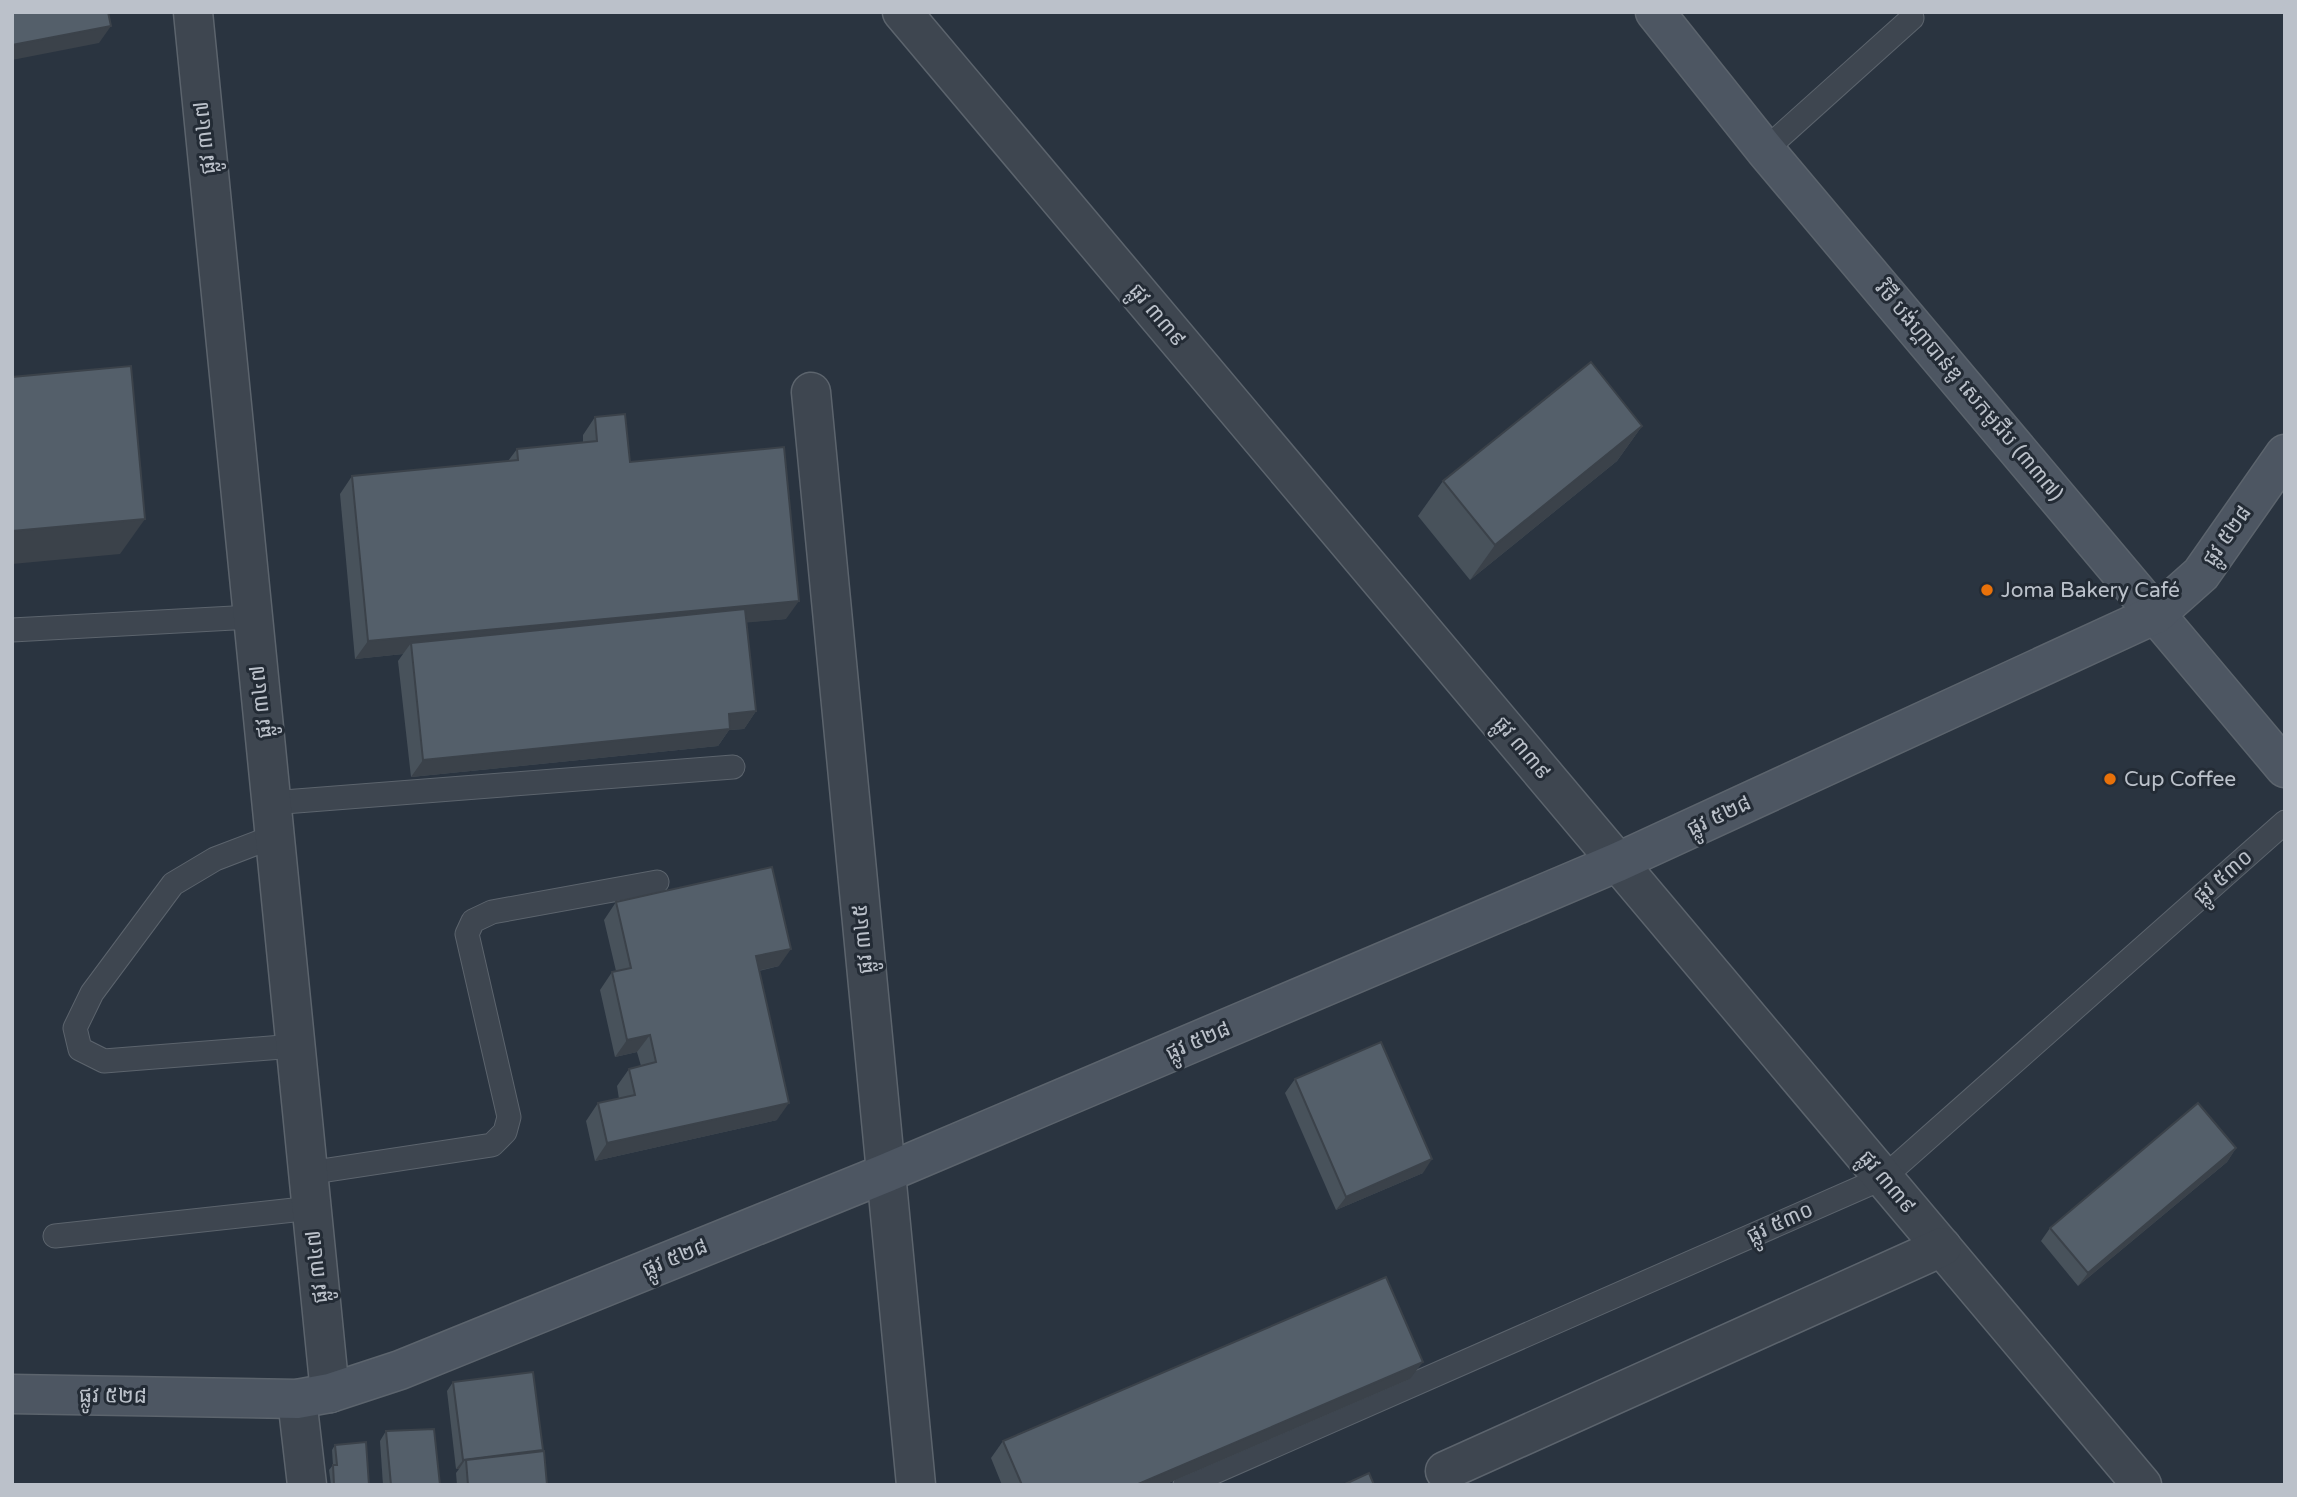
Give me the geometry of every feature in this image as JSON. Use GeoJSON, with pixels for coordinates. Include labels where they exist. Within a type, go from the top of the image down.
{"type":"FeatureCollection","features":[{"type":"Feature","properties":{"kind":"street","name":"ផ្លូវ ៣៤៧"},"geometry":{"type":"LineString","coordinates":[[193,12],[310,1191],[313,1396],[307,1485]]}},
{"type":"Feature","properties":{"kind":"street","name":"ផ្លូវ ៣៣៩"},"geometry":{"type":"LineString","coordinates":[[902,12],[1941,1247],[2126,1480]]}},
{"type":"Feature","properties":{"kind":"street","name":"វិថី បង់ហ្គាបាន់ឌូ សេកមូជីប (៣៣៧)"},"geometry":{"type":"LineString","coordinates":[[1655,12],[1765,150],[2285,768]]}},
{"type":"Feature","properties":{"kind":"street","name":"ផ្លូវ ៣៤៥"},"geometry":{"type":"LineString","coordinates":[[811,392],[916,1485]]}},
{"type":"Feature","properties":{"kind":"street","name":"ផ្លូវ ៥២៨"},"geometry":{"type":"LineString","coordinates":[[12,1394],[313,1396],[400,1370],[886,1173],[1618,862],[2156,614],[2201,574],[2285,454]]}},
{"type":"Feature","properties":{"kind":"street"},"geometry":{"type":"LineString","coordinates":[[1445,1471],[1941,1247]]}},
{"type":"Feature","properties":{"kind":"lane"},"geometry":{"type":"LineString","coordinates":[[1765,150],[1912,18]]}},
{"type":"Feature","properties":{"kind":"lane"},"geometry":{"type":"LineString","coordinates":[[12,631],[252,617]]}},
{"type":"Feature","properties":{"kind":"lane"},"geometry":{"type":"LineString","coordinates":[[295,1046],[104,1061],[80,1049],[75,1028],[92,993],[173,884],[273,820],[733,767]]}},
{"type":"Feature","properties":{"kind":"lane","name":"ផ្លូវ ៥៣០"},"geometry":{"type":"LineString","coordinates":[[1185,1485],[1883,1178],[2285,822]]}},
{"type":"Feature","properties":{"kind":"lane"},"geometry":{"type":"LineString","coordinates":[[55,1236],[310,1191],[492,1144],[505,1132],[509,1117],[467,934],[473,921],[492,912],[657,882]]}},
{"type":"Feature","properties":{"kind":"building"},"geometry":{"type":"Polygon","coordinates":[[[12,12],[108,12],[111,26],[12,45],[12,12]]]}},
{"type":"Feature","properties":{"kind":"building"},"geometry":{"type":"Polygon","coordinates":[[[1591,362],[1642,426],[1495,545],[1443,481],[1591,362]]]}},
{"type":"Feature","properties":{"kind":"building"},"geometry":{"type":"Polygon","coordinates":[[[131,366],[145,519],[12,531],[12,377],[131,366]]]}},
{"type":"Feature","properties":{"kind":"building"},"geometry":{"type":"Polygon","coordinates":[[[625,414],[630,462],[784,447],[799,601],[368,641],[352,476],[518,460],[517,449],[597,441],[595,417],[625,414]]]}},
{"type":"Feature","properties":{"kind":"building"},"geometry":{"type":"Polygon","coordinates":[[[745,609],[756,711],[729,714],[730,729],[423,760],[411,643],[745,609]]]}},
{"type":"Feature","properties":{"kind":"building"},"geometry":{"type":"Polygon","coordinates":[[[772,867],[791,949],[756,956],[789,1103],[607,1143],[598,1103],[635,1095],[629,1069],[656,1062],[650,1035],[627,1040],[612,972],[631,968],[616,902],[772,867]]]}},
{"type":"Feature","properties":{"kind":"building"},"geometry":{"type":"Polygon","coordinates":[[[1381,1042],[1432,1159],[1346,1197],[1295,1079],[1381,1042]]]}},
{"type":"Feature","properties":{"kind":"building"},"geometry":{"type":"Polygon","coordinates":[[[2198,1103],[2236,1148],[2088,1273],[2050,1228],[2198,1103]]]}},
{"type":"Feature","properties":{"kind":"building"},"geometry":{"type":"Polygon","coordinates":[[[1386,1277],[1423,1362],[1136,1485],[1022,1485],[1003,1441],[1386,1277]]]}},
{"type":"Feature","properties":{"kind":"building"},"geometry":{"type":"Polygon","coordinates":[[[533,1372],[543,1450],[463,1460],[453,1382],[533,1372]]]}},
{"type":"Feature","properties":{"kind":"building"},"geometry":{"type":"Polygon","coordinates":[[[434,1429],[440,1485],[391,1485],[386,1431],[434,1429]]]}},
{"type":"Feature","properties":{"kind":"building"},"geometry":{"type":"Polygon","coordinates":[[[366,1442],[369,1485],[334,1485],[333,1465],[337,1465],[335,1445],[366,1442]]]}},
{"type":"Feature","properties":{"kind":"building"},"geometry":{"type":"Polygon","coordinates":[[[544,1451],[547,1485],[468,1485],[466,1460],[544,1451]]]}},
{"type":"Feature","properties":{"kind":"building"},"geometry":{"type":"Polygon","coordinates":[[[1369,1473],[1374,1485],[1343,1485],[1369,1473]]]}},
{"type":"Feature","properties":{"kind":"place","name":"Joma Bakery Café"},"geometry":{"type":"Point","coordinates":[1987,590]}},
{"type":"Feature","properties":{"kind":"place","name":"Cup Coffee"},"geometry":{"type":"Point","coordinates":[2110,779]}}]}
